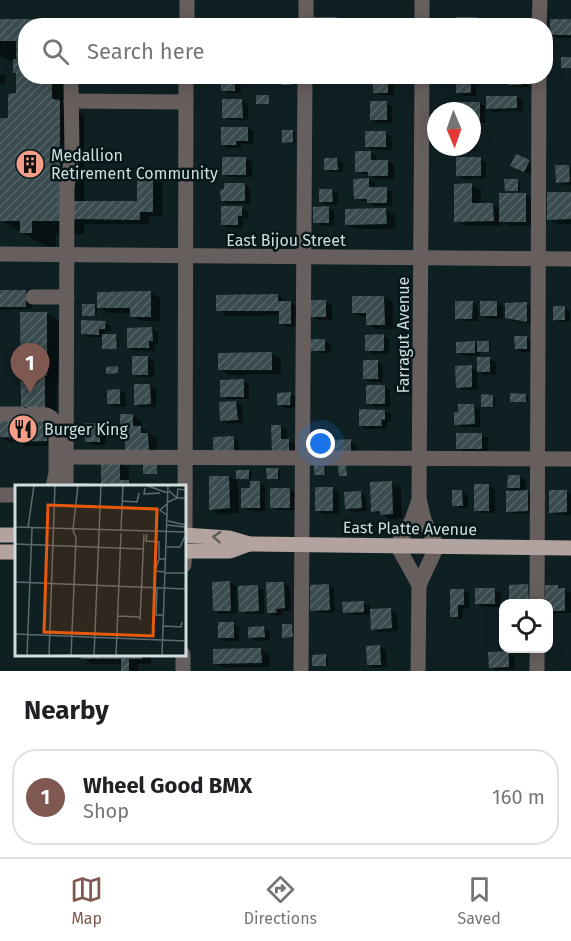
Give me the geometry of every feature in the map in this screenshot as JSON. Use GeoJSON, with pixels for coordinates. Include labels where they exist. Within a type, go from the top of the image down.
{"type":"FeatureCollection","features":[{"type":"Feature","properties":{"kind":"main road","name":"East Platte Avenue"},"geometry":{"type":"LineString","coordinates":[[186,535],[229,538],[249,544],[571,548]]}},
{"type":"Feature","properties":{"kind":"main road","name":"East Platte Avenue"},"geometry":{"type":"LineString","coordinates":[[186,550],[230,551],[249,544]]}},
{"type":"Feature","properties":{"kind":"street"},"geometry":{"type":"LineString","coordinates":[[187,0],[187,18]]}},
{"type":"Feature","properties":{"kind":"street"},"geometry":{"type":"LineString","coordinates":[[306,0],[306,18]]}},
{"type":"Feature","properties":{"kind":"street"},"geometry":{"type":"LineString","coordinates":[[422,0],[422,18]]}},
{"type":"Feature","properties":{"kind":"street"},"geometry":{"type":"LineString","coordinates":[[540,0],[540,18]]}},
{"type":"Feature","properties":{"kind":"street"},"geometry":{"type":"LineString","coordinates":[[66,485],[67,187],[72,154],[71,84]]}},
{"type":"Feature","properties":{"kind":"street"},"geometry":{"type":"LineString","coordinates":[[185,485],[186,84]]}},
{"type":"Feature","properties":{"kind":"street"},"geometry":{"type":"LineString","coordinates":[[301,671],[305,84]]}},
{"type":"Feature","properties":{"kind":"street","name":"Farragut Avenue"},"geometry":{"type":"LineString","coordinates":[[422,84],[419,500],[424,520],[437,546]]}},
{"type":"Feature","properties":{"kind":"street"},"geometry":{"type":"LineString","coordinates":[[537,599],[539,84]]}},
{"type":"Feature","properties":{"kind":"street"},"geometry":{"type":"LineString","coordinates":[[71,101],[186,102]]}},
{"type":"Feature","properties":{"kind":"street","name":"East Bijou Street"},"geometry":{"type":"LineString","coordinates":[[0,254],[571,259]]}},
{"type":"Feature","properties":{"kind":"street"},"geometry":{"type":"LineString","coordinates":[[33,297],[67,297]]}},
{"type":"Feature","properties":{"kind":"street"},"geometry":{"type":"LineString","coordinates":[[0,414],[48,414],[54,419],[56,473],[53,485]]}},
{"type":"Feature","properties":{"kind":"street"},"geometry":{"type":"LineString","coordinates":[[66,457],[571,459]]}},
{"type":"Feature","properties":{"kind":"street"},"geometry":{"type":"LineString","coordinates":[[419,500],[412,520],[397,545],[419,585]]}},
{"type":"Feature","properties":{"kind":"street"},"geometry":{"type":"LineString","coordinates":[[418,671],[419,585],[437,546]]}},
{"type":"Feature","properties":{"kind":"street"},"geometry":{"type":"LineString","coordinates":[[537,653],[537,671]]}},
{"type":"Feature","properties":{"kind":"building"},"geometry":{"type":"Polygon","coordinates":[[[312,17],[337,17],[337,18],[312,17]]]}},
{"type":"Feature","properties":{"kind":"building","name":"Medallion Retirement Community"},"geometry":{"type":"Polygon","coordinates":[[[0,19],[18,19],[18,84],[52,84],[52,99],[60,100],[60,221],[32,221],[32,233],[20,233],[20,221],[0,221],[0,118],[8,118],[8,94],[16,93],[13,59],[16,59],[16,41],[0,41],[0,19]]]}},
{"type":"Feature","properties":{"kind":"building"},"geometry":{"type":"Polygon","coordinates":[[[553,19],[571,19],[571,35],[553,35],[553,19]]]}},
{"type":"Feature","properties":{"kind":"building"},"geometry":{"type":"Polygon","coordinates":[[[561,57],[571,57],[571,68],[561,68],[561,57]]]}},
{"type":"Feature","properties":{"kind":"building"},"geometry":{"type":"Polygon","coordinates":[[[221,84],[235,84],[235,91],[221,91],[221,84]]]}},
{"type":"Feature","properties":{"kind":"building"},"geometry":{"type":"Polygon","coordinates":[[[373,84],[388,84],[388,93],[373,93],[373,84]]]}},
{"type":"Feature","properties":{"kind":"building"},"geometry":{"type":"Polygon","coordinates":[[[456,84],[471,84],[471,93],[456,93],[456,84]]]}},
{"type":"Feature","properties":{"kind":"building"},"geometry":{"type":"Polygon","coordinates":[[[256,95],[269,95],[269,104],[256,104],[256,95]]]}},
{"type":"Feature","properties":{"kind":"building"},"geometry":{"type":"Polygon","coordinates":[[[486,96],[517,96],[517,108],[486,109],[486,96]]]}},
{"type":"Feature","properties":{"kind":"building"},"geometry":{"type":"Polygon","coordinates":[[[222,99],[242,99],[243,118],[222,118],[222,99]]]}},
{"type":"Feature","properties":{"kind":"building"},"geometry":{"type":"Polygon","coordinates":[[[370,101],[387,101],[387,120],[370,120],[370,101]]]}},
{"type":"Feature","properties":{"kind":"building"},"geometry":{"type":"Polygon","coordinates":[[[221,127],[248,127],[248,141],[236,141],[236,145],[221,145],[221,127]]]}},
{"type":"Feature","properties":{"kind":"building"},"geometry":{"type":"Polygon","coordinates":[[[282,130],[293,130],[293,142],[282,143],[282,130]]]}},
{"type":"Feature","properties":{"kind":"building"},"geometry":{"type":"Polygon","coordinates":[[[365,131],[386,131],[386,147],[365,147],[365,131]]]}},
{"type":"Feature","properties":{"kind":"building"},"geometry":{"type":"Polygon","coordinates":[[[355,151],[371,151],[371,160],[388,160],[388,176],[368,176],[368,172],[355,172],[355,151]]]}},
{"type":"Feature","properties":{"kind":"building"},"geometry":{"type":"Polygon","coordinates":[[[516,154],[530,160],[524,172],[510,166],[516,154]]]}},
{"type":"Feature","properties":{"kind":"building"},"geometry":{"type":"Polygon","coordinates":[[[222,157],[246,157],[246,175],[222,175],[222,157]]]}},
{"type":"Feature","properties":{"kind":"building"},"geometry":{"type":"Polygon","coordinates":[[[456,157],[481,157],[481,176],[456,176],[456,157]]]}},
{"type":"Feature","properties":{"kind":"building"},"geometry":{"type":"Polygon","coordinates":[[[324,158],[337,158],[338,170],[324,170],[324,158]]]}},
{"type":"Feature","properties":{"kind":"building"},"geometry":{"type":"Polygon","coordinates":[[[555,165],[569,165],[570,182],[556,183],[555,165]]]}},
{"type":"Feature","properties":{"kind":"building"},"geometry":{"type":"Polygon","coordinates":[[[137,176],[153,176],[153,212],[140,212],[140,220],[73,219],[73,201],[137,201],[137,176]]]}},
{"type":"Feature","properties":{"kind":"building"},"geometry":{"type":"Polygon","coordinates":[[[369,178],[369,187],[387,187],[387,203],[367,203],[367,199],[354,199],[353,179],[369,178]]]}},
{"type":"Feature","properties":{"kind":"building"},"geometry":{"type":"Polygon","coordinates":[[[504,179],[518,179],[518,191],[505,191],[504,179]]]}},
{"type":"Feature","properties":{"kind":"building"},"geometry":{"type":"Polygon","coordinates":[[[224,183],[245,183],[245,201],[221,201],[220,190],[224,189],[224,183]]]}},
{"type":"Feature","properties":{"kind":"building"},"geometry":{"type":"Polygon","coordinates":[[[472,183],[472,203],[493,203],[494,221],[454,222],[454,184],[472,183]]]}},
{"type":"Feature","properties":{"kind":"building"},"geometry":{"type":"Polygon","coordinates":[[[319,189],[332,189],[333,202],[319,202],[319,189]]]}},
{"type":"Feature","properties":{"kind":"building"},"geometry":{"type":"Polygon","coordinates":[[[547,192],[571,192],[571,219],[547,220],[547,192]]]}},
{"type":"Feature","properties":{"kind":"building"},"geometry":{"type":"Polygon","coordinates":[[[499,193],[526,193],[526,222],[499,222],[499,193]]]}},
{"type":"Feature","properties":{"kind":"building"},"geometry":{"type":"Polygon","coordinates":[[[221,206],[242,206],[242,216],[238,216],[238,225],[221,225],[221,206]]]}},
{"type":"Feature","properties":{"kind":"building"},"geometry":{"type":"Polygon","coordinates":[[[329,206],[329,223],[313,223],[313,207],[329,206]]]}},
{"type":"Feature","properties":{"kind":"building"},"geometry":{"type":"Polygon","coordinates":[[[386,208],[387,224],[345,225],[345,209],[386,208]]]}},
{"type":"Feature","properties":{"kind":"building"},"geometry":{"type":"Polygon","coordinates":[[[0,290],[26,290],[26,307],[0,307],[0,290]]]}},
{"type":"Feature","properties":{"kind":"building"},"geometry":{"type":"Polygon","coordinates":[[[151,291],[151,317],[130,317],[130,308],[97,308],[97,292],[151,291]]]}},
{"type":"Feature","properties":{"kind":"building"},"geometry":{"type":"Polygon","coordinates":[[[278,294],[278,301],[291,301],[291,324],[279,324],[279,311],[216,311],[216,295],[278,294]]]}},
{"type":"Feature","properties":{"kind":"building"},"geometry":{"type":"Polygon","coordinates":[[[352,296],[384,296],[385,325],[366,325],[366,313],[352,313],[352,296]]]}},
{"type":"Feature","properties":{"kind":"building"},"geometry":{"type":"Polygon","coordinates":[[[310,300],[326,300],[326,317],[310,317],[310,300]]]}},
{"type":"Feature","properties":{"kind":"building"},"geometry":{"type":"Polygon","coordinates":[[[455,301],[473,301],[472,319],[455,319],[455,301]]]}},
{"type":"Feature","properties":{"kind":"building"},"geometry":{"type":"Polygon","coordinates":[[[480,301],[497,301],[497,316],[480,316],[480,301]]]}},
{"type":"Feature","properties":{"kind":"building"},"geometry":{"type":"Polygon","coordinates":[[[527,302],[527,322],[505,318],[505,303],[527,302]]]}},
{"type":"Feature","properties":{"kind":"building"},"geometry":{"type":"Polygon","coordinates":[[[82,304],[95,304],[95,316],[82,316],[82,304]]]}},
{"type":"Feature","properties":{"kind":"building"},"geometry":{"type":"Polygon","coordinates":[[[553,306],[565,306],[565,320],[553,320],[553,306]]]}},
{"type":"Feature","properties":{"kind":"building"},"geometry":{"type":"Polygon","coordinates":[[[20,312],[47,312],[45,407],[21,407],[20,312]]]}},
{"type":"Feature","properties":{"kind":"building"},"geometry":{"type":"Polygon","coordinates":[[[81,320],[106,321],[105,329],[99,329],[99,335],[81,334],[81,320]]]}},
{"type":"Feature","properties":{"kind":"building"},"geometry":{"type":"Polygon","coordinates":[[[152,327],[153,341],[149,341],[149,348],[127,348],[127,328],[152,327]]]}},
{"type":"Feature","properties":{"kind":"building"},"geometry":{"type":"Polygon","coordinates":[[[102,334],[116,334],[117,349],[102,349],[102,334]]]}},
{"type":"Feature","properties":{"kind":"building"},"geometry":{"type":"Polygon","coordinates":[[[384,334],[384,351],[365,351],[365,335],[384,334]]]}},
{"type":"Feature","properties":{"kind":"building"},"geometry":{"type":"Polygon","coordinates":[[[514,336],[527,336],[527,349],[515,349],[514,336]]]}},
{"type":"Feature","properties":{"kind":"building"},"geometry":{"type":"Polygon","coordinates":[[[310,339],[325,339],[325,351],[310,351],[310,339]]]}},
{"type":"Feature","properties":{"kind":"building"},"geometry":{"type":"Polygon","coordinates":[[[475,341],[475,353],[456,353],[456,342],[475,341]]]}},
{"type":"Feature","properties":{"kind":"building"},"geometry":{"type":"Polygon","coordinates":[[[477,341],[489,341],[489,352],[477,352],[477,341]]]}},
{"type":"Feature","properties":{"kind":"building"},"geometry":{"type":"Polygon","coordinates":[[[272,352],[272,370],[218,370],[218,353],[272,352]]]}},
{"type":"Feature","properties":{"kind":"building"},"geometry":{"type":"Polygon","coordinates":[[[132,356],[148,356],[148,375],[132,375],[132,356]]]}},
{"type":"Feature","properties":{"kind":"building"},"geometry":{"type":"Polygon","coordinates":[[[477,357],[490,357],[490,372],[477,372],[477,357]]]}},
{"type":"Feature","properties":{"kind":"building"},"geometry":{"type":"Polygon","coordinates":[[[363,360],[378,360],[378,379],[363,379],[363,360]]]}},
{"type":"Feature","properties":{"kind":"building"},"geometry":{"type":"Polygon","coordinates":[[[472,365],[472,387],[456,388],[455,366],[472,365]]]}},
{"type":"Feature","properties":{"kind":"building"},"geometry":{"type":"Polygon","coordinates":[[[118,366],[118,373],[106,374],[106,367],[118,366]]]}},
{"type":"Feature","properties":{"kind":"building"},"geometry":{"type":"Polygon","coordinates":[[[244,379],[244,397],[220,397],[220,380],[244,379]]]}},
{"type":"Feature","properties":{"kind":"building"},"geometry":{"type":"Polygon","coordinates":[[[134,384],[150,384],[151,404],[134,405],[134,384]]]}},
{"type":"Feature","properties":{"kind":"building"},"geometry":{"type":"Polygon","coordinates":[[[366,385],[385,385],[385,404],[366,404],[366,385]]]}},
{"type":"Feature","properties":{"kind":"building"},"geometry":{"type":"Polygon","coordinates":[[[120,389],[120,404],[107,404],[107,390],[120,389]]]}},
{"type":"Feature","properties":{"kind":"building"},"geometry":{"type":"Polygon","coordinates":[[[291,392],[290,405],[277,405],[277,393],[291,392]]]}},
{"type":"Feature","properties":{"kind":"building"},"geometry":{"type":"Polygon","coordinates":[[[510,393],[526,394],[526,402],[510,402],[510,393]]]}},
{"type":"Feature","properties":{"kind":"building"},"geometry":{"type":"Polygon","coordinates":[[[481,394],[493,395],[493,407],[481,407],[481,394]]]}},
{"type":"Feature","properties":{"kind":"building"},"geometry":{"type":"Polygon","coordinates":[[[236,401],[238,420],[220,421],[219,402],[236,401]]]}},
{"type":"Feature","properties":{"kind":"building"},"geometry":{"type":"Polygon","coordinates":[[[458,404],[474,404],[475,424],[454,425],[454,412],[458,412],[458,404]]]}},
{"type":"Feature","properties":{"kind":"building"},"geometry":{"type":"Polygon","coordinates":[[[359,409],[385,410],[385,420],[381,419],[382,426],[359,426],[359,409]]]}},
{"type":"Feature","properties":{"kind":"building"},"geometry":{"type":"Polygon","coordinates":[[[120,414],[133,414],[133,426],[141,426],[141,433],[148,433],[149,451],[125,451],[125,427],[120,427],[120,414]]]}},
{"type":"Feature","properties":{"kind":"building","name":"Burger King"},"geometry":{"type":"Polygon","coordinates":[[[0,419],[47,420],[47,441],[20,442],[15,441],[14,438],[0,437],[0,419]]]}},
{"type":"Feature","properties":{"kind":"building"},"geometry":{"type":"Polygon","coordinates":[[[85,423],[100,423],[100,442],[85,442],[85,423]]]}},
{"type":"Feature","properties":{"kind":"building"},"geometry":{"type":"Polygon","coordinates":[[[271,425],[281,425],[281,439],[289,439],[289,452],[272,453],[271,425]]]}},
{"type":"Feature","properties":{"kind":"building"},"geometry":{"type":"Polygon","coordinates":[[[456,433],[482,433],[482,449],[456,449],[456,433]]]}},
{"type":"Feature","properties":{"kind":"building"},"geometry":{"type":"Polygon","coordinates":[[[234,436],[234,453],[213,453],[213,437],[234,436]]]}},
{"type":"Feature","properties":{"kind":"building"},"geometry":{"type":"Polygon","coordinates":[[[351,439],[351,454],[333,454],[333,440],[351,439]]]}},
{"type":"Feature","properties":{"kind":"building"},"geometry":{"type":"Polygon","coordinates":[[[307,444],[319,444],[319,455],[307,455],[307,444]]]}},
{"type":"Feature","properties":{"kind":"building"},"geometry":{"type":"Polygon","coordinates":[[[101,461],[120,461],[120,480],[129,480],[129,485],[101,484],[101,461]]]}},
{"type":"Feature","properties":{"kind":"building"},"geometry":{"type":"Polygon","coordinates":[[[143,463],[157,463],[157,474],[143,474],[143,463]]]}},
{"type":"Feature","properties":{"kind":"building"},"geometry":{"type":"Polygon","coordinates":[[[314,464],[324,464],[325,475],[314,475],[314,464]]]}},
{"type":"Feature","properties":{"kind":"building"},"geometry":{"type":"Polygon","coordinates":[[[338,465],[346,465],[347,476],[339,476],[338,465]]]}},
{"type":"Feature","properties":{"kind":"building"},"geometry":{"type":"Polygon","coordinates":[[[266,468],[278,468],[278,479],[267,479],[266,468]]]}},
{"type":"Feature","properties":{"kind":"building"},"geometry":{"type":"Polygon","coordinates":[[[236,470],[249,470],[249,479],[236,479],[236,470]]]}},
{"type":"Feature","properties":{"kind":"building"},"geometry":{"type":"Polygon","coordinates":[[[508,475],[520,475],[520,488],[507,488],[508,475]]]}},
{"type":"Feature","properties":{"kind":"building"},"geometry":{"type":"Polygon","coordinates":[[[209,476],[229,476],[230,508],[209,510],[209,476]]]}},
{"type":"Feature","properties":{"kind":"building"},"geometry":{"type":"Polygon","coordinates":[[[250,481],[260,481],[260,508],[241,508],[241,488],[250,488],[250,481]]]}},
{"type":"Feature","properties":{"kind":"building"},"geometry":{"type":"Polygon","coordinates":[[[392,481],[393,514],[380,515],[380,511],[371,512],[370,482],[392,481]]]}},
{"type":"Feature","properties":{"kind":"building"},"geometry":{"type":"Polygon","coordinates":[[[72,483],[90,483],[90,485],[72,485],[72,483]]]}},
{"type":"Feature","properties":{"kind":"building"},"geometry":{"type":"Polygon","coordinates":[[[474,484],[489,484],[489,511],[474,511],[474,484]]]}},
{"type":"Feature","properties":{"kind":"building"},"geometry":{"type":"Polygon","coordinates":[[[315,487],[333,487],[333,511],[315,511],[315,487]]]}},
{"type":"Feature","properties":{"kind":"building"},"geometry":{"type":"Polygon","coordinates":[[[270,488],[290,488],[290,508],[270,508],[270,488]]]}},
{"type":"Feature","properties":{"kind":"building"},"geometry":{"type":"Polygon","coordinates":[[[452,490],[462,490],[463,506],[452,506],[452,490]]]}},
{"type":"Feature","properties":{"kind":"building"},"geometry":{"type":"Polygon","coordinates":[[[528,490],[528,511],[506,512],[506,491],[528,490]]]}},
{"type":"Feature","properties":{"kind":"building"},"geometry":{"type":"Polygon","coordinates":[[[549,490],[567,490],[567,512],[549,513],[549,490]]]}},
{"type":"Feature","properties":{"kind":"building"},"geometry":{"type":"Polygon","coordinates":[[[361,491],[362,508],[345,509],[344,492],[361,491]]]}},
{"type":"Feature","properties":{"kind":"building"},"geometry":{"type":"Polygon","coordinates":[[[230,581],[231,611],[213,611],[212,582],[230,581]]]}},
{"type":"Feature","properties":{"kind":"building"},"geometry":{"type":"Polygon","coordinates":[[[266,582],[284,582],[285,608],[276,609],[277,613],[267,613],[266,582]]]}},
{"type":"Feature","properties":{"kind":"building"},"geometry":{"type":"Polygon","coordinates":[[[329,584],[330,610],[310,611],[310,585],[329,584]]]}},
{"type":"Feature","properties":{"kind":"building"},"geometry":{"type":"Polygon","coordinates":[[[528,584],[529,599],[509,599],[509,585],[528,584]]]}},
{"type":"Feature","properties":{"kind":"building"},"geometry":{"type":"Polygon","coordinates":[[[258,585],[259,611],[239,612],[238,586],[258,585]]]}},
{"type":"Feature","properties":{"kind":"building"},"geometry":{"type":"Polygon","coordinates":[[[545,585],[558,585],[558,588],[565,588],[565,611],[553,611],[553,599],[545,599],[545,585]]]}},
{"type":"Feature","properties":{"kind":"building"},"geometry":{"type":"Polygon","coordinates":[[[475,588],[495,588],[495,604],[475,604],[475,588]]]}},
{"type":"Feature","properties":{"kind":"building"},"geometry":{"type":"Polygon","coordinates":[[[450,589],[464,589],[464,605],[458,605],[458,617],[450,617],[450,589]]]}},
{"type":"Feature","properties":{"kind":"building"},"geometry":{"type":"Polygon","coordinates":[[[364,601],[364,612],[343,613],[342,602],[364,601]]]}},
{"type":"Feature","properties":{"kind":"building"},"geometry":{"type":"Polygon","coordinates":[[[391,608],[392,628],[371,630],[370,609],[391,608]]]}},
{"type":"Feature","properties":{"kind":"building"},"geometry":{"type":"Polygon","coordinates":[[[218,622],[234,622],[234,638],[218,638],[218,622]]]}},
{"type":"Feature","properties":{"kind":"building"},"geometry":{"type":"Polygon","coordinates":[[[282,624],[292,624],[293,637],[282,638],[282,624]]]}},
{"type":"Feature","properties":{"kind":"building"},"geometry":{"type":"Polygon","coordinates":[[[264,626],[265,637],[248,638],[248,627],[264,626]]]}},
{"type":"Feature","properties":{"kind":"building"},"geometry":{"type":"Polygon","coordinates":[[[380,645],[381,665],[367,665],[366,646],[380,645]]]}},
{"type":"Feature","properties":{"kind":"building"},"geometry":{"type":"Polygon","coordinates":[[[261,648],[262,663],[213,664],[213,649],[261,648]]]}},
{"type":"Feature","properties":{"kind":"building"},"geometry":{"type":"Polygon","coordinates":[[[488,652],[509,653],[509,667],[489,668],[488,652]]]}},
{"type":"Feature","properties":{"kind":"building"},"geometry":{"type":"Polygon","coordinates":[[[326,654],[326,666],[312,666],[312,655],[326,654]]]}},
{"type":"Feature","properties":{"kind":"building"},"geometry":{"type":"Polygon","coordinates":[[[81,656],[142,656],[142,659],[129,659],[129,671],[121,671],[121,659],[81,659],[81,656]]]}},
{"type":"Feature","properties":{"kind":"place","name":"Medallion Retirement Community"},"geometry":{"type":"Point","coordinates":[30,164]}},
{"type":"Feature","properties":{"kind":"place","name":"Wheel Good BMX"},"geometry":{"type":"Point","coordinates":[30,393]}},
{"type":"Feature","properties":{"kind":"place","name":"Burger King"},"geometry":{"type":"Point","coordinates":[23,429]}}]}
